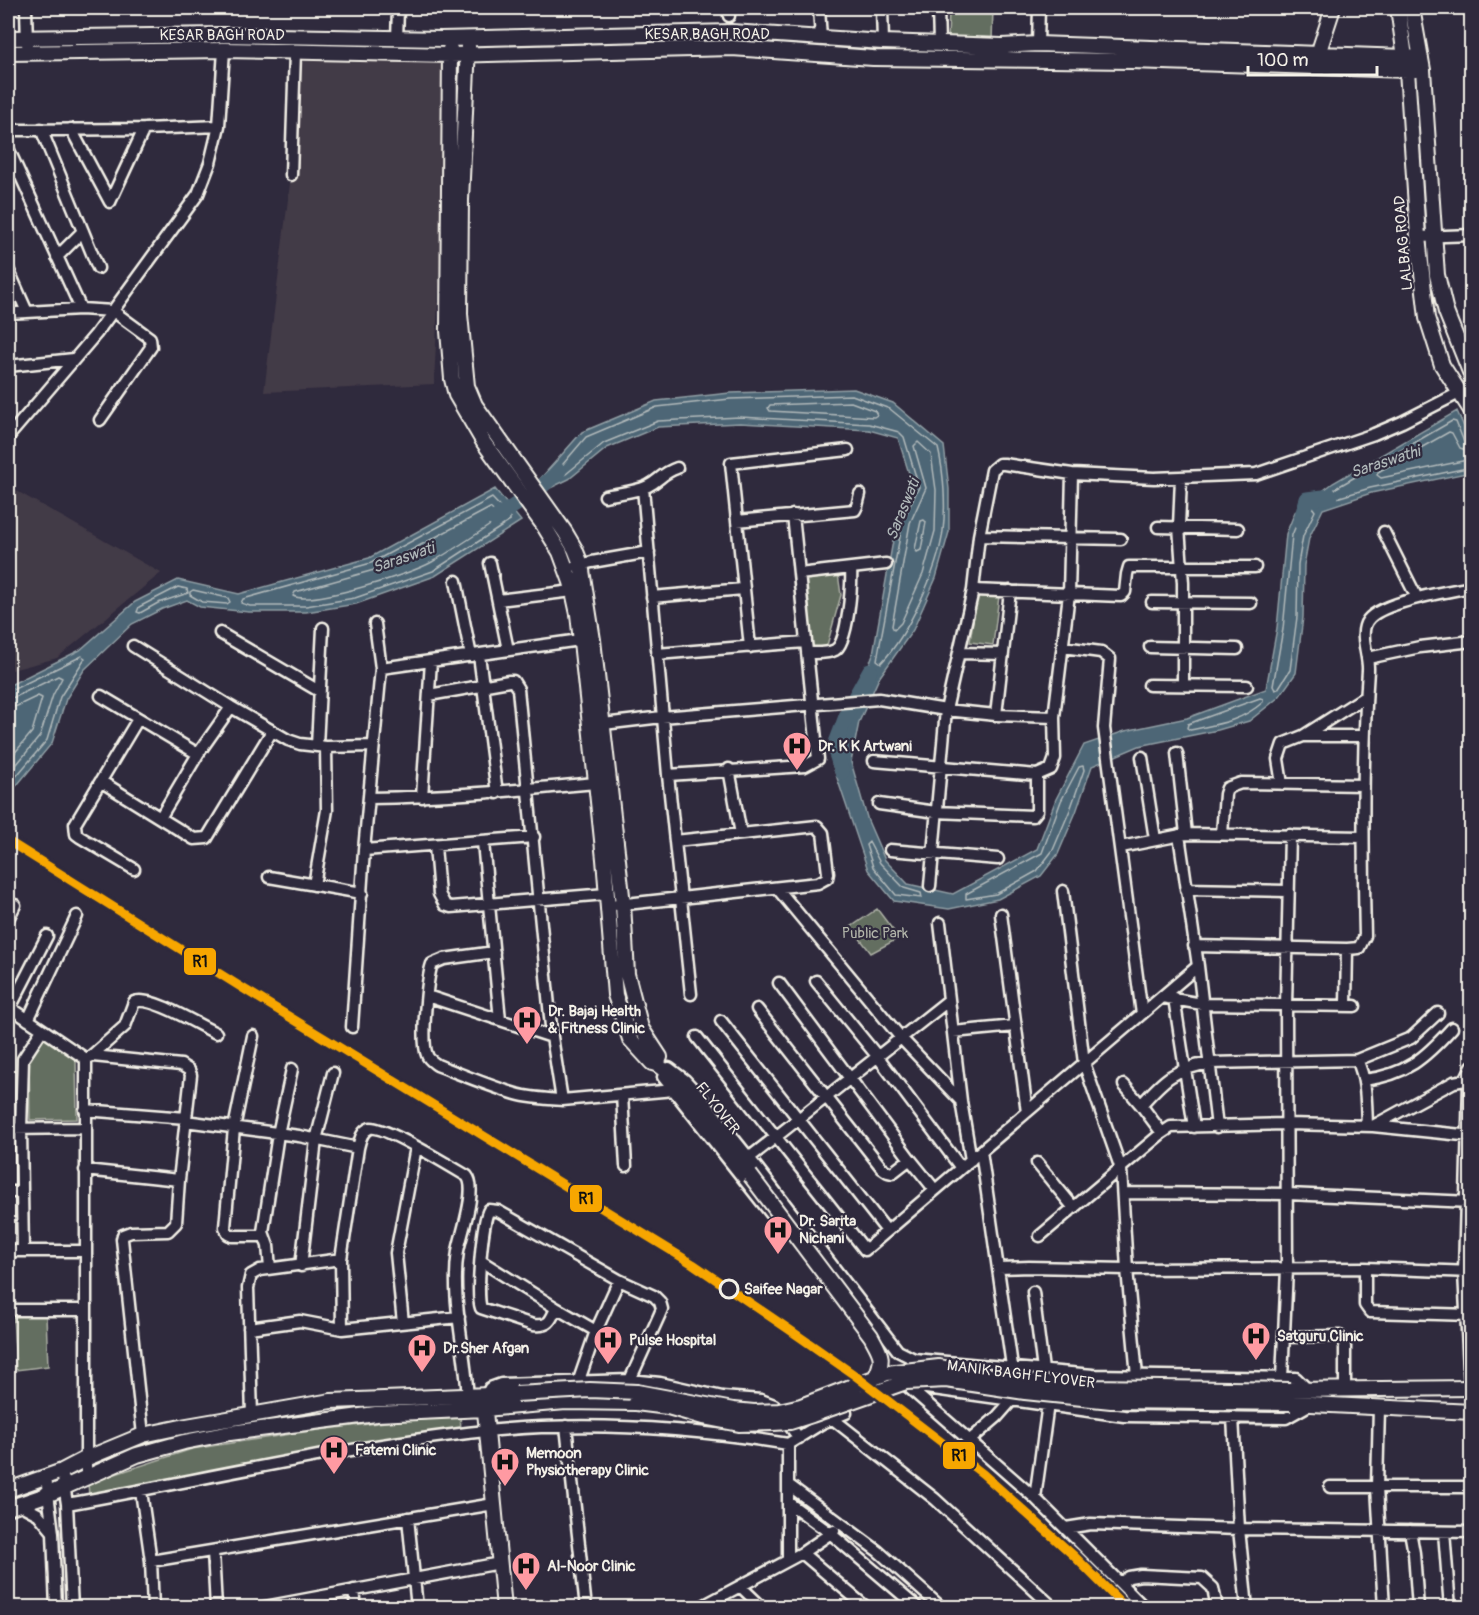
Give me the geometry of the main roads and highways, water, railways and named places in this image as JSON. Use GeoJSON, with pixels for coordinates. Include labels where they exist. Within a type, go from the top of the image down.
{"type":"FeatureCollection","features":[{"type":"Feature","properties":{"kind":"main road"},"geometry":{"type":"LineString","coordinates":[[1318,54],[1333,8]]}},
{"type":"Feature","properties":{"kind":"main road","name":"LALBAG ROAD"},"geometry":{"type":"LineString","coordinates":[[1398,8],[1406,64],[1418,237],[1427,318],[1442,365],[1466,403]]}},
{"type":"Feature","properties":{"kind":"main road"},"geometry":{"type":"LineString","coordinates":[[1412,8],[1422,64],[1437,275],[1441,297],[1460,353],[1472,378]]}},
{"type":"Feature","properties":{"kind":"main road","name":"KESAR BAGH ROAD"},"geometry":{"type":"LineString","coordinates":[[8,38],[222,35],[397,40],[731,32],[883,42],[1002,46],[1038,44],[1132,54],[1406,64]]}},
{"type":"Feature","properties":{"kind":"main road"},"geometry":{"type":"LineString","coordinates":[[450,38],[448,331],[452,379],[456,395],[484,443],[519,478]]}},
{"type":"Feature","properties":{"kind":"main road"},"geometry":{"type":"LineString","coordinates":[[468,38],[461,200],[460,314],[467,386],[475,405],[519,478],[550,522],[575,549],[581,564],[593,640],[596,783],[612,975],[619,1010],[630,1039],[658,1063]]}},
{"type":"Feature","properties":{"kind":"main road","name":"KESAR BAGH ROAD"},"geometry":{"type":"LineString","coordinates":[[8,53],[224,50],[450,55],[732,48],[873,58],[1318,54],[1406,64]]}},
{"type":"Feature","properties":{"kind":"main road"},"geometry":{"type":"LineString","coordinates":[[1406,64],[1422,64]]}},
{"type":"Feature","properties":{"kind":"main road"},"geometry":{"type":"LineString","coordinates":[[550,522],[573,591],[596,724],[623,904],[627,974],[631,995],[641,1028],[658,1063]]}},
{"type":"Feature","properties":{"kind":"main road","name":"FLYOVER"},"geometry":{"type":"LineString","coordinates":[[658,1063],[678,1083],[750,1175],[871,1336],[882,1355],[876,1376]]}},
{"type":"Feature","properties":{"kind":"main road","name":"MANIK BAGH FLYOVER"},"geometry":{"type":"LineString","coordinates":[[468,1403],[517,1400],[590,1390],[637,1392],[693,1401],[712,1407],[754,1412],[779,1411],[801,1406],[887,1373],[939,1368],[1025,1382],[1093,1387],[1288,1390],[1471,1389]]}},
{"type":"Feature","properties":{"kind":"main road","name":"MANIK BAGH FLYOVER"},"geometry":{"type":"LineString","coordinates":[[517,1400],[636,1403],[668,1407],[739,1424],[772,1423],[790,1422],[906,1382],[946,1380],[1025,1392],[1111,1401],[1288,1390],[1311,1404],[1472,1412]]}},
{"type":"Feature","properties":{"kind":"main road"},"geometry":{"type":"LineString","coordinates":[[8,1490],[62,1471],[143,1435],[332,1401],[468,1403]]}},
{"type":"Feature","properties":{"kind":"main road"},"geometry":{"type":"LineString","coordinates":[[14,1506],[49,1494],[137,1455],[184,1442],[230,1433],[468,1403]]}},
{"type":"Feature","properties":{"kind":"main road"},"geometry":{"type":"LineString","coordinates":[[484,1403],[504,1608]]}},
{"type":"Feature","properties":{"kind":"water"},"geometry":{"type":"Polygon","coordinates":[[[854,389],[893,403],[944,446],[949,489],[949,532],[936,578],[913,630],[879,678],[859,722],[851,762],[868,821],[885,860],[908,884],[953,894],[1037,849],[1056,799],[1084,745],[1125,731],[1187,718],[1266,689],[1277,628],[1286,534],[1295,512],[1333,483],[1457,411],[1472,445],[1471,472],[1371,493],[1323,509],[1309,538],[1304,565],[1303,617],[1296,673],[1279,697],[1249,721],[1218,730],[1139,746],[1092,766],[1058,854],[1041,876],[998,899],[949,909],[894,901],[868,870],[832,763],[873,654],[897,518],[913,486],[898,438],[869,430],[740,423],[658,427],[607,448],[569,479],[546,490],[540,479],[582,432],[656,401],[730,393],[854,389]]]}},
{"type":"Feature","properties":{"kind":"water"},"geometry":{"type":"Polygon","coordinates":[[[495,489],[521,521],[435,576],[356,604],[306,612],[249,612],[200,607],[187,600],[132,624],[84,670],[66,699],[52,743],[8,796],[8,686],[80,650],[135,602],[178,580],[239,594],[369,558],[495,489]]]}},
{"type":"Feature","properties":{"kind":"waterway","name":"Saraswati"},"geometry":{"type":"LineString","coordinates":[[494,519],[538,490],[559,471]]}},
{"type":"Feature","properties":{"kind":"waterway","name":"Saraswathi"},"geometry":{"type":"LineString","coordinates":[[1300,522],[1307,499],[1331,496]]}},
{"type":"Feature","properties":{"kind":"waterway","name":"Saraswati"},"geometry":{"type":"LineString","coordinates":[[842,772],[834,748],[850,706],[870,670]]}},
{"type":"Feature","properties":{"kind":"place","name":"Dr. K K Artwani"},"geometry":{"type":"Point","coordinates":[797,772]}},
{"type":"Feature","properties":{"kind":"place","name":"Dr. Bajaj Health & Fitness Clinic"},"geometry":{"type":"Point","coordinates":[527,1046]}},
{"type":"Feature","properties":{"kind":"place","name":"Dr. Sarita Nichani"},"geometry":{"type":"Point","coordinates":[778,1256]}},
{"type":"Feature","properties":{"kind":"place","name":"Saifee Nagar"},"geometry":{"type":"Point","coordinates":[729,1289]}},
{"type":"Feature","properties":{"kind":"place","name":"Satguru Clinic"},"geometry":{"type":"Point","coordinates":[1256,1362]}},
{"type":"Feature","properties":{"kind":"place","name":"Pulse Hospital"},"geometry":{"type":"Point","coordinates":[608,1366]}},
{"type":"Feature","properties":{"kind":"place","name":"Dr.Sher Afgan"},"geometry":{"type":"Point","coordinates":[422,1374]}},
{"type":"Feature","properties":{"kind":"place","name":"Fatemi Clinic"},"geometry":{"type":"Point","coordinates":[334,1476]}},
{"type":"Feature","properties":{"kind":"place","name":"Memoon Physiotherapy Clinic"},"geometry":{"type":"Point","coordinates":[505,1488]}},
{"type":"Feature","properties":{"kind":"place","name":"Al-Noor Clinic"},"geometry":{"type":"Point","coordinates":[526,1592]}},
{"type":"Feature","properties":{"kind":"park label","name":"Public Park"},"geometry":{"type":"Point","coordinates":[875,933]}}]}
